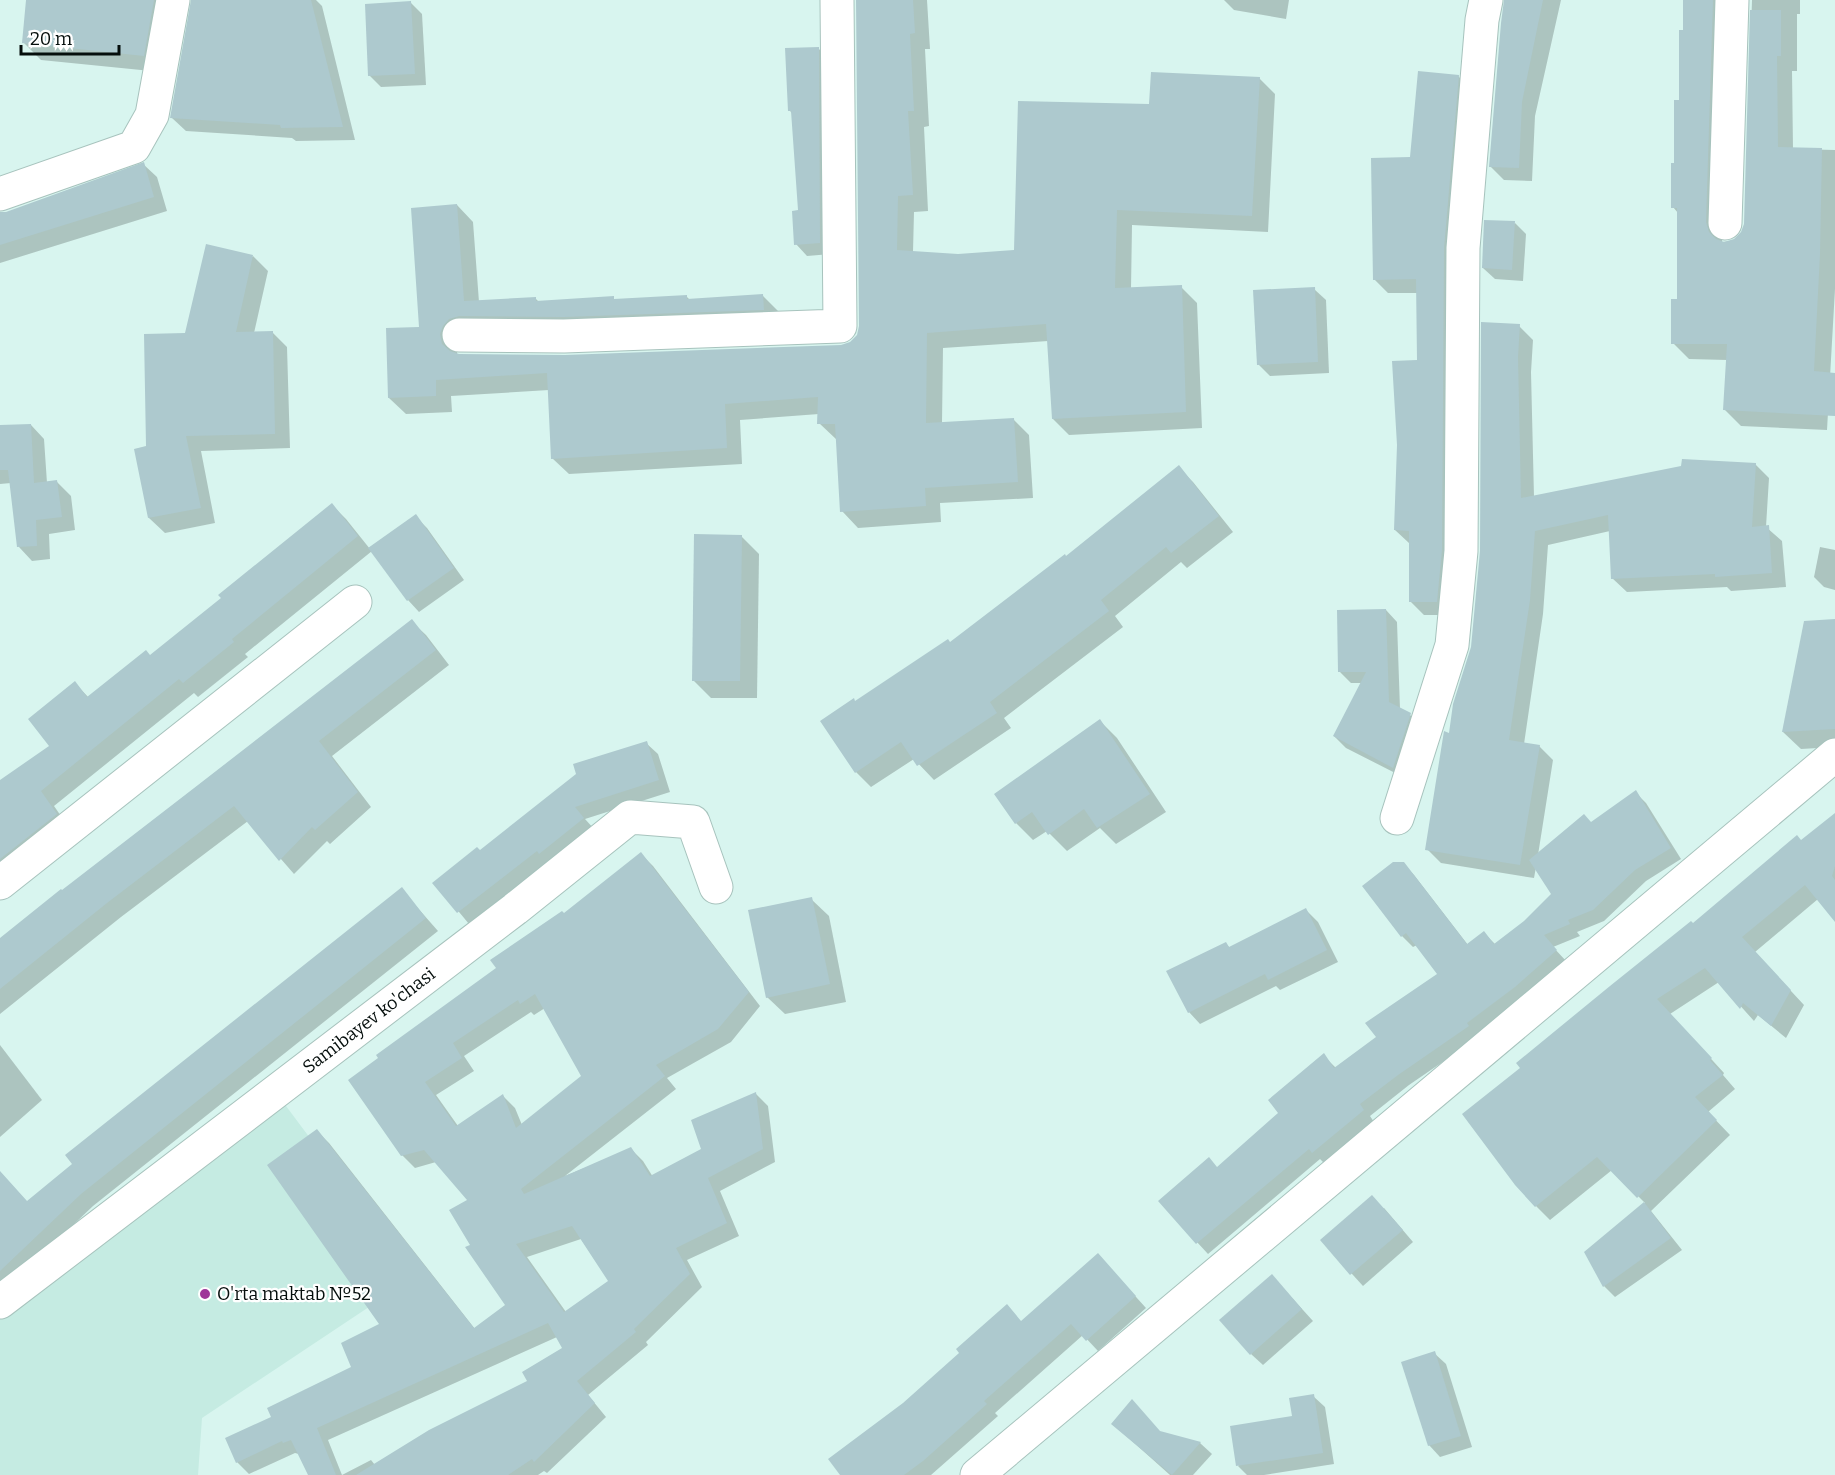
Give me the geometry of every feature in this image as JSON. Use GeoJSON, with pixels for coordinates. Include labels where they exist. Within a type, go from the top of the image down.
{"type":"FeatureCollection","features":[{"type":"Feature","properties":{"kind":"street"},"geometry":{"type":"LineString","coordinates":[[0,194],[134,147],[152,115],[173,0]]}},
{"type":"Feature","properties":{"kind":"street"},"geometry":{"type":"LineString","coordinates":[[459,335],[564,336],[840,326],[837,0]]}},
{"type":"Feature","properties":{"kind":"street"},"geometry":{"type":"LineString","coordinates":[[1397,818],[1452,645],[1461,551],[1463,248],[1481,32],[1486,0]]}},
{"type":"Feature","properties":{"kind":"street"},"geometry":{"type":"LineString","coordinates":[[1725,223],[1732,0]]}},
{"type":"Feature","properties":{"kind":"street"},"geometry":{"type":"LineString","coordinates":[[0,883],[356,602]]}},
{"type":"Feature","properties":{"kind":"street"},"geometry":{"type":"LineString","coordinates":[[977,1475],[1835,755]]}},
{"type":"Feature","properties":{"kind":"street","name":"Samibayev ko'chasi"},"geometry":{"type":"LineString","coordinates":[[0,1302],[515,909],[630,817],[693,822],[716,887]]}},
{"type":"Feature","properties":{"kind":"shaded area","name":"O'rta maktab №52"},"geometry":{"type":"Polygon","coordinates":[[[280,1098],[414,1277],[202,1418],[198,1475],[0,1475],[0,1311],[280,1098]]]}},
{"type":"Feature","properties":{"kind":"building"},"geometry":{"type":"Polygon","coordinates":[[[26,0],[154,0],[144,56],[22,43],[26,0]]]}},
{"type":"Feature","properties":{"kind":"building"},"geometry":{"type":"Polygon","coordinates":[[[191,0],[311,0],[343,127],[281,128],[280,125],[170,118],[191,0]]]}},
{"type":"Feature","properties":{"kind":"building"},"geometry":{"type":"Polygon","coordinates":[[[856,0],[913,0],[915,33],[910,34],[914,111],[908,111],[913,195],[898,196],[897,250],[958,254],[1014,250],[1018,101],[1149,104],[1151,72],[1260,77],[1252,216],[1117,210],[1115,288],[1182,285],[1186,412],[1052,419],[1046,324],[927,333],[926,423],[1014,418],[1018,482],[925,488],[926,506],[840,512],[835,424],[817,424],[818,397],[725,404],[727,448],[551,459],[547,373],[436,380],[436,396],[388,398],[386,328],[419,327],[411,208],[457,204],[464,301],[536,297],[536,301],[614,296],[614,299],[687,295],[687,299],[763,294],[764,310],[564,317],[459,316],[449,319],[440,334],[442,344],[450,351],[459,354],[565,355],[841,345],[850,342],[857,335],[859,326],[856,0]]]}},
{"type":"Feature","properties":{"kind":"building"},"geometry":{"type":"Polygon","coordinates":[[[1504,0],[1543,0],[1522,102],[1519,168],[1489,167],[1504,0]]]}},
{"type":"Feature","properties":{"kind":"building"},"geometry":{"type":"Polygon","coordinates":[[[1683,0],[1713,0],[1706,222],[1709,232],[1716,239],[1724,242],[1734,239],[1741,232],[1744,224],[1750,10],[1781,10],[1781,56],[1777,56],[1778,147],[1822,148],[1820,254],[1814,371],[1835,373],[1835,416],[1723,410],[1727,344],[1671,344],[1671,299],[1677,299],[1677,208],[1671,208],[1671,163],[1674,163],[1674,100],[1679,100],[1679,30],[1683,30],[1683,0]]]}},
{"type":"Feature","properties":{"kind":"building"},"geometry":{"type":"Polygon","coordinates":[[[411,1],[415,74],[368,76],[365,4],[411,1]]]}},
{"type":"Feature","properties":{"kind":"building"},"geometry":{"type":"Polygon","coordinates":[[[819,47],[820,243],[794,245],[792,211],[798,210],[791,111],[788,111],[785,48],[819,47]]]}},
{"type":"Feature","properties":{"kind":"building"},"geometry":{"type":"Polygon","coordinates":[[[1418,71],[1459,75],[1444,248],[1442,550],[1437,602],[1409,602],[1409,531],[1394,530],[1397,445],[1392,361],[1417,360],[1416,279],[1373,280],[1371,158],[1410,157],[1418,71]]]}},
{"type":"Feature","properties":{"kind":"building"},"geometry":{"type":"Polygon","coordinates":[[[144,162],[154,197],[0,245],[0,212],[6,212],[144,162]]]}},
{"type":"Feature","properties":{"kind":"building"},"geometry":{"type":"Polygon","coordinates":[[[1484,220],[1515,221],[1512,270],[1482,268],[1484,220]]]}},
{"type":"Feature","properties":{"kind":"building"},"geometry":{"type":"Polygon","coordinates":[[[206,244],[253,255],[236,332],[273,331],[275,434],[186,436],[201,508],[148,518],[134,449],[146,446],[144,334],[185,333],[206,244]]]}},
{"type":"Feature","properties":{"kind":"building"},"geometry":{"type":"Polygon","coordinates":[[[1315,287],[1318,362],[1257,365],[1253,290],[1315,287]]]}},
{"type":"Feature","properties":{"kind":"building"},"geometry":{"type":"Polygon","coordinates":[[[1481,322],[1520,324],[1518,357],[1521,498],[1681,466],[1682,459],[1756,463],[1752,527],[1769,525],[1772,573],[1715,577],[1715,574],[1611,579],[1608,515],[1535,531],[1530,600],[1509,740],[1540,745],[1520,865],[1425,850],[1444,731],[1449,733],[1453,704],[1471,647],[1480,551],[1481,322]]]}},
{"type":"Feature","properties":{"kind":"building"},"geometry":{"type":"Polygon","coordinates":[[[31,424],[34,483],[57,480],[62,517],[36,520],[37,546],[17,547],[8,470],[0,470],[0,425],[31,424]]]}},
{"type":"Feature","properties":{"kind":"building"},"geometry":{"type":"Polygon","coordinates":[[[1179,465],[1219,516],[1171,553],[1166,547],[1101,600],[1109,611],[990,702],[997,713],[917,766],[901,742],[855,773],[820,721],[854,698],[855,701],[948,639],[950,642],[1065,554],[1066,556],[1179,465]]]}},
{"type":"Feature","properties":{"kind":"building"},"geometry":{"type":"Polygon","coordinates":[[[332,503],[358,536],[232,639],[234,642],[183,683],[179,679],[41,791],[57,814],[0,859],[0,780],[49,746],[28,719],[75,681],[87,697],[146,650],[150,655],[221,598],[218,595],[332,503]]]}},
{"type":"Feature","properties":{"kind":"building"},"geometry":{"type":"Polygon","coordinates":[[[416,514],[454,568],[407,601],[368,548],[416,514]]]}},
{"type":"Feature","properties":{"kind":"building"},"geometry":{"type":"Polygon","coordinates":[[[694,534],[742,535],[740,681],[692,681],[694,534]]]}},
{"type":"Feature","properties":{"kind":"building"},"geometry":{"type":"Polygon","coordinates":[[[1386,609],[1389,702],[1411,713],[1393,768],[1333,736],[1366,672],[1338,672],[1337,610],[1386,609]]]}},
{"type":"Feature","properties":{"kind":"building"},"geometry":{"type":"Polygon","coordinates":[[[412,619],[436,650],[319,741],[358,792],[315,830],[312,827],[279,861],[234,806],[107,903],[0,989],[0,938],[412,619]]]}},
{"type":"Feature","properties":{"kind":"building"},"geometry":{"type":"Polygon","coordinates":[[[1835,619],[1835,729],[1782,732],[1804,621],[1835,619]]]}},
{"type":"Feature","properties":{"kind":"building"},"geometry":{"type":"Polygon","coordinates":[[[1100,719],[1150,794],[1097,828],[1084,809],[1048,835],[1032,812],[1015,824],[994,794],[1100,719]]]}},
{"type":"Feature","properties":{"kind":"building"},"geometry":{"type":"Polygon","coordinates":[[[647,741],[659,780],[575,807],[584,818],[539,854],[537,851],[457,913],[432,883],[477,847],[480,850],[576,774],[573,764],[647,741]]]}},
{"type":"Feature","properties":{"kind":"building"},"geometry":{"type":"Polygon","coordinates":[[[1636,790],[1671,848],[1635,870],[1593,910],[1568,920],[1570,924],[1544,935],[1557,950],[1515,987],[1467,1023],[1469,1026],[1360,1104],[1364,1110],[1312,1153],[1309,1149],[1196,1244],[1158,1201],[1209,1157],[1217,1167],[1278,1113],[1268,1100],[1324,1053],[1334,1068],[1376,1037],[1365,1023],[1437,974],[1406,933],[1401,937],[1362,886],[1393,862],[1404,862],[1467,944],[1484,931],[1494,944],[1524,921],[1551,894],[1529,860],[1584,814],[1591,822],[1636,790]]]}},
{"type":"Feature","properties":{"kind":"building"},"geometry":{"type":"Polygon","coordinates":[[[1835,813],[1835,866],[1832,876],[1835,880],[1835,922],[1805,885],[1742,937],[1791,990],[1771,1026],[1743,1003],[1740,1009],[1705,968],[1657,999],[1712,1058],[1710,1060],[1723,1075],[1695,1097],[1717,1120],[1637,1198],[1597,1157],[1535,1207],[1515,1185],[1462,1114],[1520,1068],[1516,1063],[1691,921],[1693,923],[1797,835],[1801,840],[1835,813]]]}},
{"type":"Feature","properties":{"kind":"building"},"geometry":{"type":"Polygon","coordinates":[[[641,852],[749,992],[718,1029],[656,1065],[665,1076],[521,1189],[524,1194],[631,1147],[650,1176],[701,1149],[691,1120],[756,1092],[763,1149],[708,1178],[727,1223],[676,1248],[690,1274],[634,1329],[636,1332],[577,1381],[595,1403],[534,1462],[532,1459],[508,1475],[356,1475],[429,1430],[527,1381],[522,1372],[562,1348],[548,1323],[317,1428],[336,1475],[308,1475],[291,1440],[283,1443],[282,1441],[236,1463],[225,1438],[271,1417],[267,1408],[351,1367],[341,1343],[379,1324],[267,1165],[317,1129],[474,1328],[505,1305],[465,1247],[470,1245],[449,1210],[467,1200],[424,1150],[401,1156],[348,1080],[378,1058],[376,1055],[496,968],[490,960],[562,911],[564,913],[641,852]],[[535,994],[520,1004],[518,1000],[453,1043],[462,1058],[425,1082],[456,1126],[503,1094],[516,1128],[581,1076],[535,994]],[[572,1226],[516,1244],[564,1312],[608,1281],[572,1226]]]}},
{"type":"Feature","properties":{"kind":"building"},"geometry":{"type":"Polygon","coordinates":[[[402,887],[426,918],[81,1194],[0,1271],[0,1171],[27,1201],[72,1164],[65,1155],[402,887]]]}},
{"type":"Feature","properties":{"kind":"building"},"geometry":{"type":"Polygon","coordinates":[[[812,897],[830,984],[766,998],[748,910],[812,897]]]}},
{"type":"Feature","properties":{"kind":"building"},"geometry":{"type":"Polygon","coordinates":[[[1306,908],[1327,950],[1268,980],[1265,974],[1188,1013],[1166,971],[1226,942],[1229,947],[1306,908]]]}},
{"type":"Feature","properties":{"kind":"building"},"geometry":{"type":"Polygon","coordinates":[[[1372,1195],[1403,1230],[1350,1275],[1320,1240],[1372,1195]]]}},
{"type":"Feature","properties":{"kind":"building"},"geometry":{"type":"Polygon","coordinates":[[[1644,1202],[1671,1238],[1603,1287],[1584,1252],[1644,1202]]]}},
{"type":"Feature","properties":{"kind":"building"},"geometry":{"type":"Polygon","coordinates":[[[1098,1253],[1136,1296],[1086,1341],[1071,1324],[984,1401],[987,1404],[904,1475],[840,1475],[828,1459],[903,1403],[959,1353],[956,1349],[1007,1304],[1021,1321],[1098,1253]]]}},
{"type":"Feature","properties":{"kind":"building"},"geometry":{"type":"Polygon","coordinates":[[[1272,1274],[1302,1309],[1250,1355],[1219,1320],[1272,1274]]]}},
{"type":"Feature","properties":{"kind":"building"},"geometry":{"type":"Polygon","coordinates":[[[1435,1351],[1461,1436],[1428,1446],[1401,1362],[1435,1351]]]}},
{"type":"Feature","properties":{"kind":"building"},"geometry":{"type":"Polygon","coordinates":[[[1314,1394],[1323,1453],[1236,1466],[1230,1426],[1292,1416],[1289,1398],[1314,1394]]]}},
{"type":"Feature","properties":{"kind":"building"},"geometry":{"type":"Polygon","coordinates":[[[1132,1399],[1160,1431],[1201,1442],[1172,1475],[1111,1424],[1132,1399]]]}},
{"type":"Feature","properties":{"kind":"place","name":"O'rta maktab №52"},"geometry":{"type":"Point","coordinates":[205,1294]}}]}
